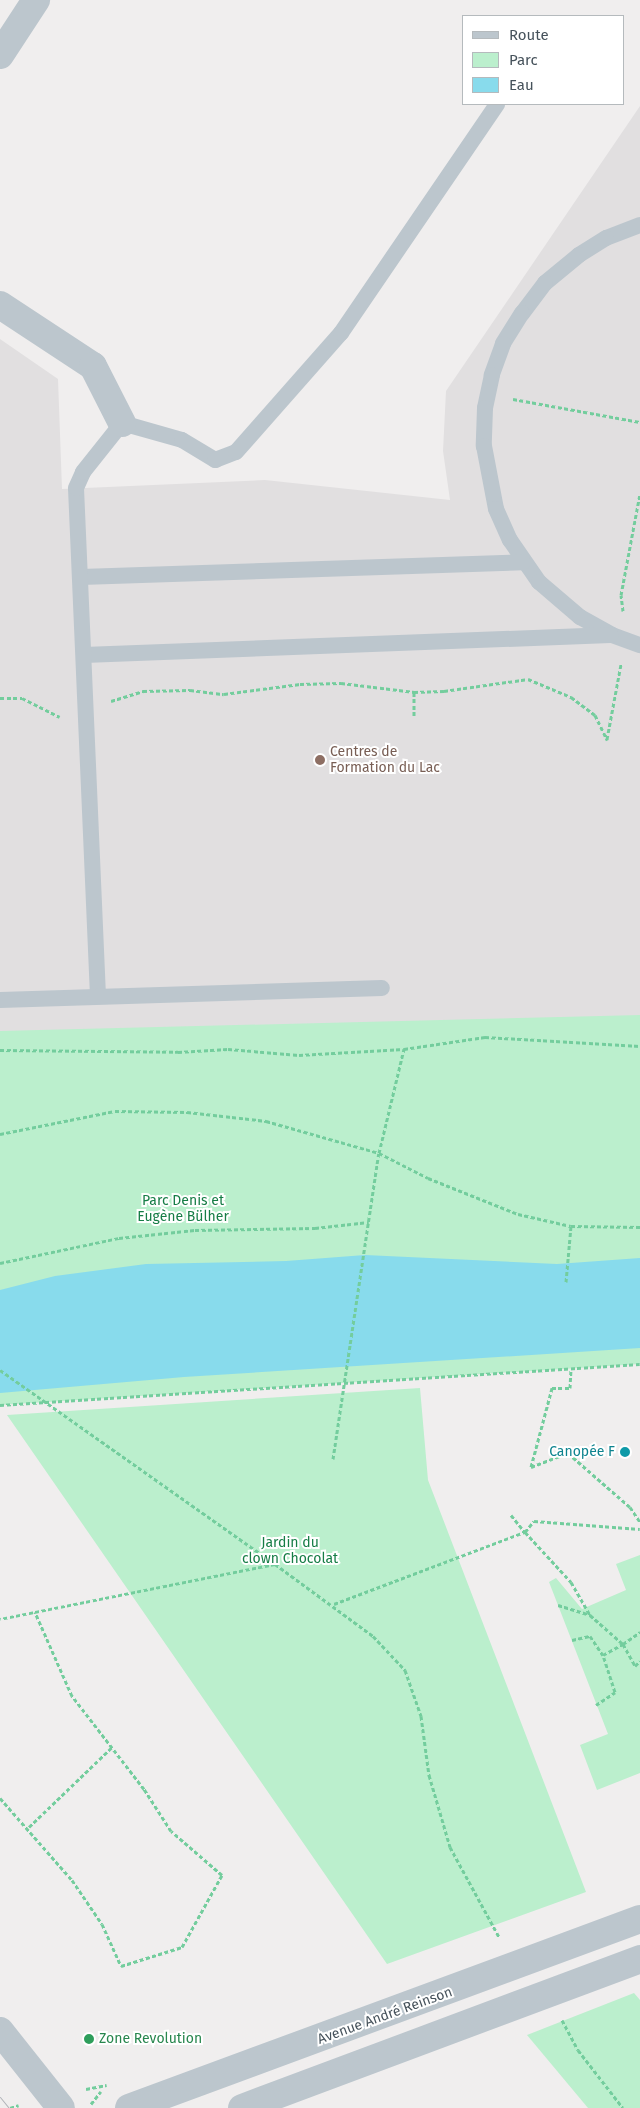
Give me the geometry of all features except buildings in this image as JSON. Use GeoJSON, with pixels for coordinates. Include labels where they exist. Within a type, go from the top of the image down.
{"type":"FeatureCollection","features":[{"type":"Feature","properties":{"kind":"street"},"geometry":{"type":"LineString","coordinates":[[0,55],[36,0]]}},
{"type":"Feature","properties":{"kind":"street"},"geometry":{"type":"LineString","coordinates":[[0,305],[93,366],[122,423]]}},
{"type":"Feature","properties":{"kind":"street","name":"Avenue André Reinson"},"geometry":{"type":"LineString","coordinates":[[129,2108],[640,1920]]}},
{"type":"Feature","properties":{"kind":"street"},"geometry":{"type":"LineString","coordinates":[[242,2108],[640,1959]]}},
{"type":"Feature","properties":{"kind":"street"},"geometry":{"type":"LineString","coordinates":[[0,2031],[61,2108]]}},
{"type":"Feature","properties":{"kind":"lane"},"geometry":{"type":"LineString","coordinates":[[98,996],[88,715],[76,488],[83,472],[122,423],[182,440],[215,460],[236,452],[341,332],[497,105]]}},
{"type":"Feature","properties":{"kind":"lane"},"geometry":{"type":"LineString","coordinates":[[640,225],[606,238],[579,255],[545,283],[522,313],[504,344],[488,394],[484,446],[488,481],[496,509],[524,562],[558,600],[612,635],[640,645]]}},
{"type":"Feature","properties":{"kind":"lane"},"geometry":{"type":"LineString","coordinates":[[81,576],[524,562]]}},
{"type":"Feature","properties":{"kind":"lane"},"geometry":{"type":"LineString","coordinates":[[84,655],[612,635]]}},
{"type":"Feature","properties":{"kind":"lane"},"geometry":{"type":"LineString","coordinates":[[0,1000],[382,988]]}},
{"type":"Feature","properties":{"kind":"path"},"geometry":{"type":"LineString","coordinates":[[488,394],[640,422]]}},
{"type":"Feature","properties":{"kind":"path"},"geometry":{"type":"LineString","coordinates":[[0,698],[22,698],[37,703],[63,719],[88,715],[104,703],[143,692],[190,690],[224,694],[300,684],[342,682],[414,692],[444,691],[528,679],[571,697],[595,715],[607,740]]}},
{"type":"Feature","properties":{"kind":"path"},"geometry":{"type":"LineString","coordinates":[[414,692],[414,718]]}},
{"type":"Feature","properties":{"kind":"path"},"geometry":{"type":"LineString","coordinates":[[0,1050],[178,1052],[228,1049],[299,1055],[404,1049],[485,1037],[640,1046]]}},
{"type":"Feature","properties":{"kind":"path"},"geometry":{"type":"LineString","coordinates":[[333,1459],[379,1152],[404,1049]]}},
{"type":"Feature","properties":{"kind":"path"},"geometry":{"type":"LineString","coordinates":[[0,1134],[115,1111],[187,1112],[266,1121],[379,1152],[428,1178],[518,1214],[571,1226],[640,1227]]}},
{"type":"Feature","properties":{"kind":"path"},"geometry":{"type":"LineString","coordinates":[[0,1263],[119,1238],[195,1230],[315,1228],[369,1222]]}},
{"type":"Feature","properties":{"kind":"path"},"geometry":{"type":"LineString","coordinates":[[566,1282],[571,1226]]}},
{"type":"Feature","properties":{"kind":"path"},"geometry":{"type":"LineString","coordinates":[[0,1405],[640,1364]]}},
{"type":"Feature","properties":{"kind":"path"},"geometry":{"type":"LineString","coordinates":[[572,1369],[570,1388],[552,1388],[531,1467],[568,1453],[630,1507],[640,1522]]}},
{"type":"Feature","properties":{"kind":"path"},"geometry":{"type":"LineString","coordinates":[[0,1370],[333,1604],[373,1636],[405,1670],[421,1716],[429,1776],[450,1847],[495,1925],[501,1941]]}},
{"type":"Feature","properties":{"kind":"path"},"geometry":{"type":"LineString","coordinates":[[511,1515],[571,1582],[590,1615],[623,1644],[635,1666],[640,1661]]}},
{"type":"Feature","properties":{"kind":"path"},"geometry":{"type":"LineString","coordinates":[[333,1604],[525,1532],[534,1521],[640,1529]]}},
{"type":"Feature","properties":{"kind":"path"},"geometry":{"type":"LineString","coordinates":[[0,1619],[275,1564]]}},
{"type":"Feature","properties":{"kind":"path"},"geometry":{"type":"LineString","coordinates":[[558,1606],[590,1615]]}},
{"type":"Feature","properties":{"kind":"path"},"geometry":{"type":"LineString","coordinates":[[0,1798],[29,1827],[72,1880],[102,1924],[121,1966],[182,1947],[222,1875],[171,1831],[112,1747],[72,1696],[35,1612]]}},
{"type":"Feature","properties":{"kind":"path"},"geometry":{"type":"LineString","coordinates":[[603,1655],[640,1632]]}},
{"type":"Feature","properties":{"kind":"path"},"geometry":{"type":"LineString","coordinates":[[572,1640],[590,1636],[603,1655],[615,1692],[596,1705]]}},
{"type":"Feature","properties":{"kind":"path"},"geometry":{"type":"LineString","coordinates":[[29,1827],[112,1747]]}},
{"type":"Feature","properties":{"kind":"path"},"geometry":{"type":"LineString","coordinates":[[560,2015],[578,2050],[623,2108]]}},
{"type":"Feature","properties":{"kind":"path"},"geometry":{"type":"LineString","coordinates":[[88,2108],[105,2085]]}},
{"type":"Feature","properties":{"kind":"shaded area","name":"Centres de Formation du Lac"},"geometry":{"type":"Polygon","coordinates":[[[640,106],[640,1019],[0,1032],[0,339],[58,379],[62,489],[265,480],[450,500],[443,451],[446,391],[640,106]]]}},
{"type":"Feature","properties":{"kind":"green space","name":"Parc Denis et Eugène Bülher"},"geometry":{"type":"Polygon","coordinates":[[[640,1015],[640,1364],[0,1405],[0,1031],[640,1015]]]}},
{"type":"Feature","properties":{"kind":"green space","name":"Jardin du clown Chocolat"},"geometry":{"type":"Polygon","coordinates":[[[420,1388],[428,1480],[586,1892],[387,1964],[7,1415],[420,1388]]]}},
{"type":"Feature","properties":{"kind":"green space"},"geometry":{"type":"Polygon","coordinates":[[[640,1555],[640,1773],[597,1790],[580,1745],[608,1734],[549,1582],[556,1578],[582,1609],[626,1590],[616,1564],[640,1555]]]}},
{"type":"Feature","properties":{"kind":"green space"},"geometry":{"type":"Polygon","coordinates":[[[634,1993],[640,2000],[640,2108],[588,2108],[527,2035],[634,1993]]]}},
{"type":"Feature","properties":{"kind":"water"},"geometry":{"type":"Polygon","coordinates":[[[365,1255],[557,1264],[640,1258],[640,1348],[184,1377],[0,1393],[0,1290],[55,1276],[146,1264],[286,1261],[365,1255]]]}},
{"type":"Feature","properties":{"kind":"tram line"},"geometry":{"type":"LineString","coordinates":[[0,2097],[9,2108]]}},
{"type":"Feature","properties":{"kind":"place","name":"Centres de Formation du Lac"},"geometry":{"type":"Point","coordinates":[320,760]}},
{"type":"Feature","properties":{"kind":"place","name":"Canopée F"},"geometry":{"type":"Point","coordinates":[625,1452]}},
{"type":"Feature","properties":{"kind":"place","name":"Zone Revolution"},"geometry":{"type":"Point","coordinates":[89,2039]}}]}
